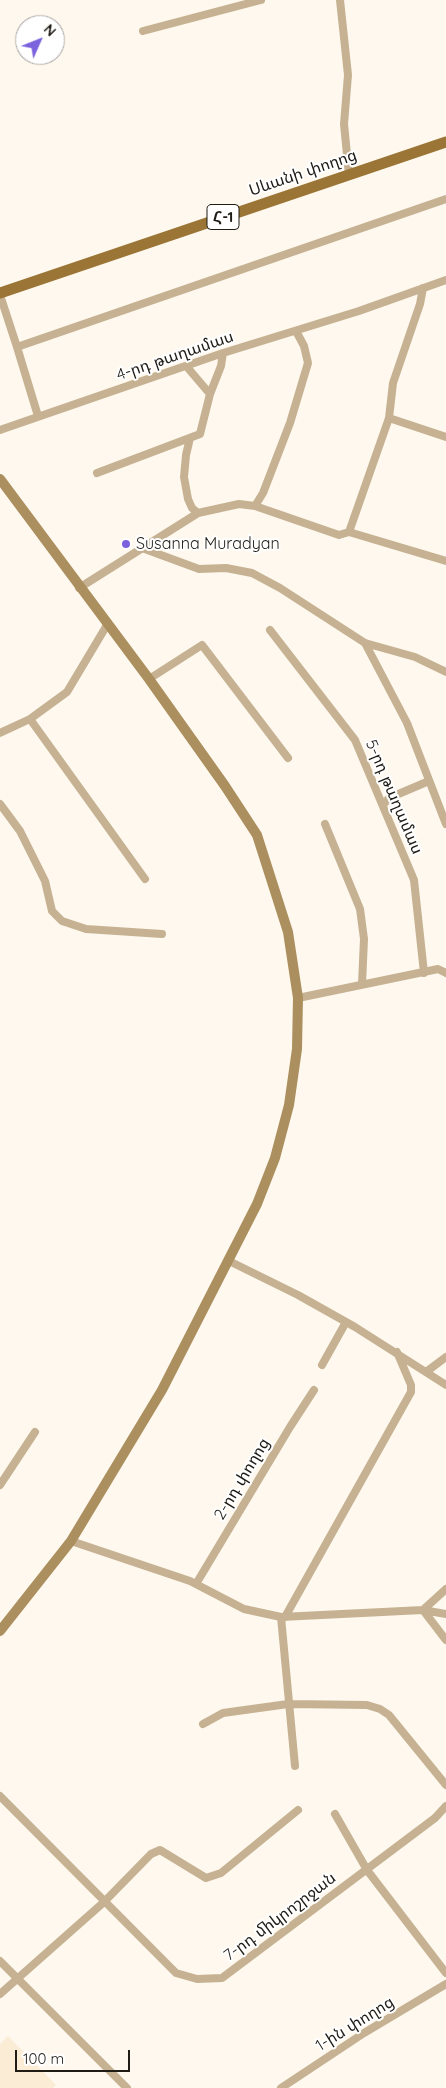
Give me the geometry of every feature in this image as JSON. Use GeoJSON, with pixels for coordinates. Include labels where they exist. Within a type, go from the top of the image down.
{"type":"FeatureCollection","features":[{"type":"Feature","properties":{"kind":"main road","name":"Սևանի փողոց"},"geometry":{"type":"LineString","coordinates":[[0,294],[446,142]]}},
{"type":"Feature","properties":{"kind":"main road"},"geometry":{"type":"LineString","coordinates":[[0,479],[79,588],[149,679],[225,786],[257,835],[288,932],[298,998],[296,1050],[289,1105],[275,1158],[257,1204],[162,1390],[71,1541],[0,1631]]}},
{"type":"Feature","properties":{"kind":"street"},"geometry":{"type":"LineString","coordinates":[[143,31],[261,0]]}},
{"type":"Feature","properties":{"kind":"street"},"geometry":{"type":"LineString","coordinates":[[340,0],[348,75],[344,124],[349,174]]}},
{"type":"Feature","properties":{"kind":"street"},"geometry":{"type":"LineString","coordinates":[[17,347],[446,198]]}},
{"type":"Feature","properties":{"kind":"street","name":"4-րդ թաղամաս"},"geometry":{"type":"LineString","coordinates":[[0,430],[223,353],[359,311],[446,280]]}},
{"type":"Feature","properties":{"kind":"street"},"geometry":{"type":"LineString","coordinates":[[349,532],[389,418],[393,383],[420,304],[423,288]]}},
{"type":"Feature","properties":{"kind":"street"},"geometry":{"type":"LineString","coordinates":[[0,294],[38,416]]}},
{"type":"Feature","properties":{"kind":"street"},"geometry":{"type":"LineString","coordinates":[[255,506],[263,493],[290,423],[308,363],[304,346],[296,331]]}},
{"type":"Feature","properties":{"kind":"street"},"geometry":{"type":"LineString","coordinates":[[97,473],[200,434],[210,394],[221,366],[223,353]]}},
{"type":"Feature","properties":{"kind":"street"},"geometry":{"type":"LineString","coordinates":[[187,367],[210,394]]}},
{"type":"Feature","properties":{"kind":"street"},"geometry":{"type":"LineString","coordinates":[[389,418],[446,437]]}},
{"type":"Feature","properties":{"kind":"street"},"geometry":{"type":"LineString","coordinates":[[190,438],[184,477],[188,499],[192,508],[198,513]]}},
{"type":"Feature","properties":{"kind":"street"},"geometry":{"type":"LineString","coordinates":[[79,588],[198,513],[238,504],[255,506],[339,535],[349,532],[446,561]]}},
{"type":"Feature","properties":{"kind":"street"},"geometry":{"type":"LineString","coordinates":[[142,548],[199,569],[226,568],[252,573],[280,588],[364,643],[415,657],[446,672]]}},
{"type":"Feature","properties":{"kind":"street"},"geometry":{"type":"LineString","coordinates":[[0,732],[30,718],[67,692],[107,625]]}},
{"type":"Feature","properties":{"kind":"street","name":"5-րդ թաղամաս"},"geometry":{"type":"LineString","coordinates":[[270,630],[355,740],[414,880],[424,972]]}},
{"type":"Feature","properties":{"kind":"street"},"geometry":{"type":"LineString","coordinates":[[364,643],[407,723],[446,824]]}},
{"type":"Feature","properties":{"kind":"street"},"geometry":{"type":"LineString","coordinates":[[149,679],[202,645],[288,758]]}},
{"type":"Feature","properties":{"kind":"street"},"geometry":{"type":"LineString","coordinates":[[30,718],[145,879]]}},
{"type":"Feature","properties":{"kind":"street"},"geometry":{"type":"LineString","coordinates":[[383,805],[389,798],[429,781]]}},
{"type":"Feature","properties":{"kind":"street"},"geometry":{"type":"LineString","coordinates":[[0,804],[20,831],[45,881],[52,911],[62,921],[86,929],[162,934]]}},
{"type":"Feature","properties":{"kind":"street"},"geometry":{"type":"LineString","coordinates":[[325,824],[360,909],[364,939],[362,984]]}},
{"type":"Feature","properties":{"kind":"street"},"geometry":{"type":"LineString","coordinates":[[298,998],[438,969],[446,973]]}},
{"type":"Feature","properties":{"kind":"street"},"geometry":{"type":"LineString","coordinates":[[229,1261],[298,1295],[346,1322],[446,1384]]}},
{"type":"Feature","properties":{"kind":"street"},"geometry":{"type":"LineString","coordinates":[[322,1366],[346,1322]]}},
{"type":"Feature","properties":{"kind":"street"},"geometry":{"type":"LineString","coordinates":[[295,1766],[288,1704],[283,1617],[411,1392],[411,1385],[397,1352]]}},
{"type":"Feature","properties":{"kind":"street"},"geometry":{"type":"LineString","coordinates":[[426,1372],[446,1357]]}},
{"type":"Feature","properties":{"kind":"street","name":"2-րդ փողոց"},"geometry":{"type":"LineString","coordinates":[[196,1584],[314,1390]]}},
{"type":"Feature","properties":{"kind":"street"},"geometry":{"type":"LineString","coordinates":[[0,1485],[35,1432]]}},
{"type":"Feature","properties":{"kind":"street"},"geometry":{"type":"LineString","coordinates":[[71,1541],[196,1584],[244,1608],[283,1617],[423,1610],[446,1614]]}},
{"type":"Feature","properties":{"kind":"street"},"geometry":{"type":"LineString","coordinates":[[423,1610],[446,1589]]}},
{"type":"Feature","properties":{"kind":"street"},"geometry":{"type":"LineString","coordinates":[[423,1610],[446,1640]]}},
{"type":"Feature","properties":{"kind":"street"},"geometry":{"type":"LineString","coordinates":[[203,1724],[224,1713],[288,1704],[367,1705],[380,1709],[389,1715],[446,1784]]}},
{"type":"Feature","properties":{"kind":"street","name":"7-րդ միկրոշրջան"},"geometry":{"type":"LineString","coordinates":[[0,1796],[176,1973],[197,1979],[222,1978],[435,1818],[446,1806]]}},
{"type":"Feature","properties":{"kind":"street"},"geometry":{"type":"LineString","coordinates":[[0,1994],[104,1902],[151,1854],[160,1850],[206,1878],[221,1873],[298,1810]]}},
{"type":"Feature","properties":{"kind":"street"},"geometry":{"type":"LineString","coordinates":[[336,1814],[367,1870],[446,1973]]}},
{"type":"Feature","properties":{"kind":"street"},"geometry":{"type":"LineString","coordinates":[[0,1961],[127,2088]]}},
{"type":"Feature","properties":{"kind":"street","name":"1-ին փողոց"},"geometry":{"type":"LineString","coordinates":[[281,2088],[364,2033],[446,1984]]}},
{"type":"Feature","properties":{"kind":"shaded area"},"geometry":{"type":"Polygon","coordinates":[[[8,2036],[56,2085],[53,2088],[0,2088],[0,2044],[8,2036]]]}},
{"type":"Feature","properties":{"kind":"place","name":"Susanna Muradyan"},"geometry":{"type":"Point","coordinates":[126,544]}}]}
